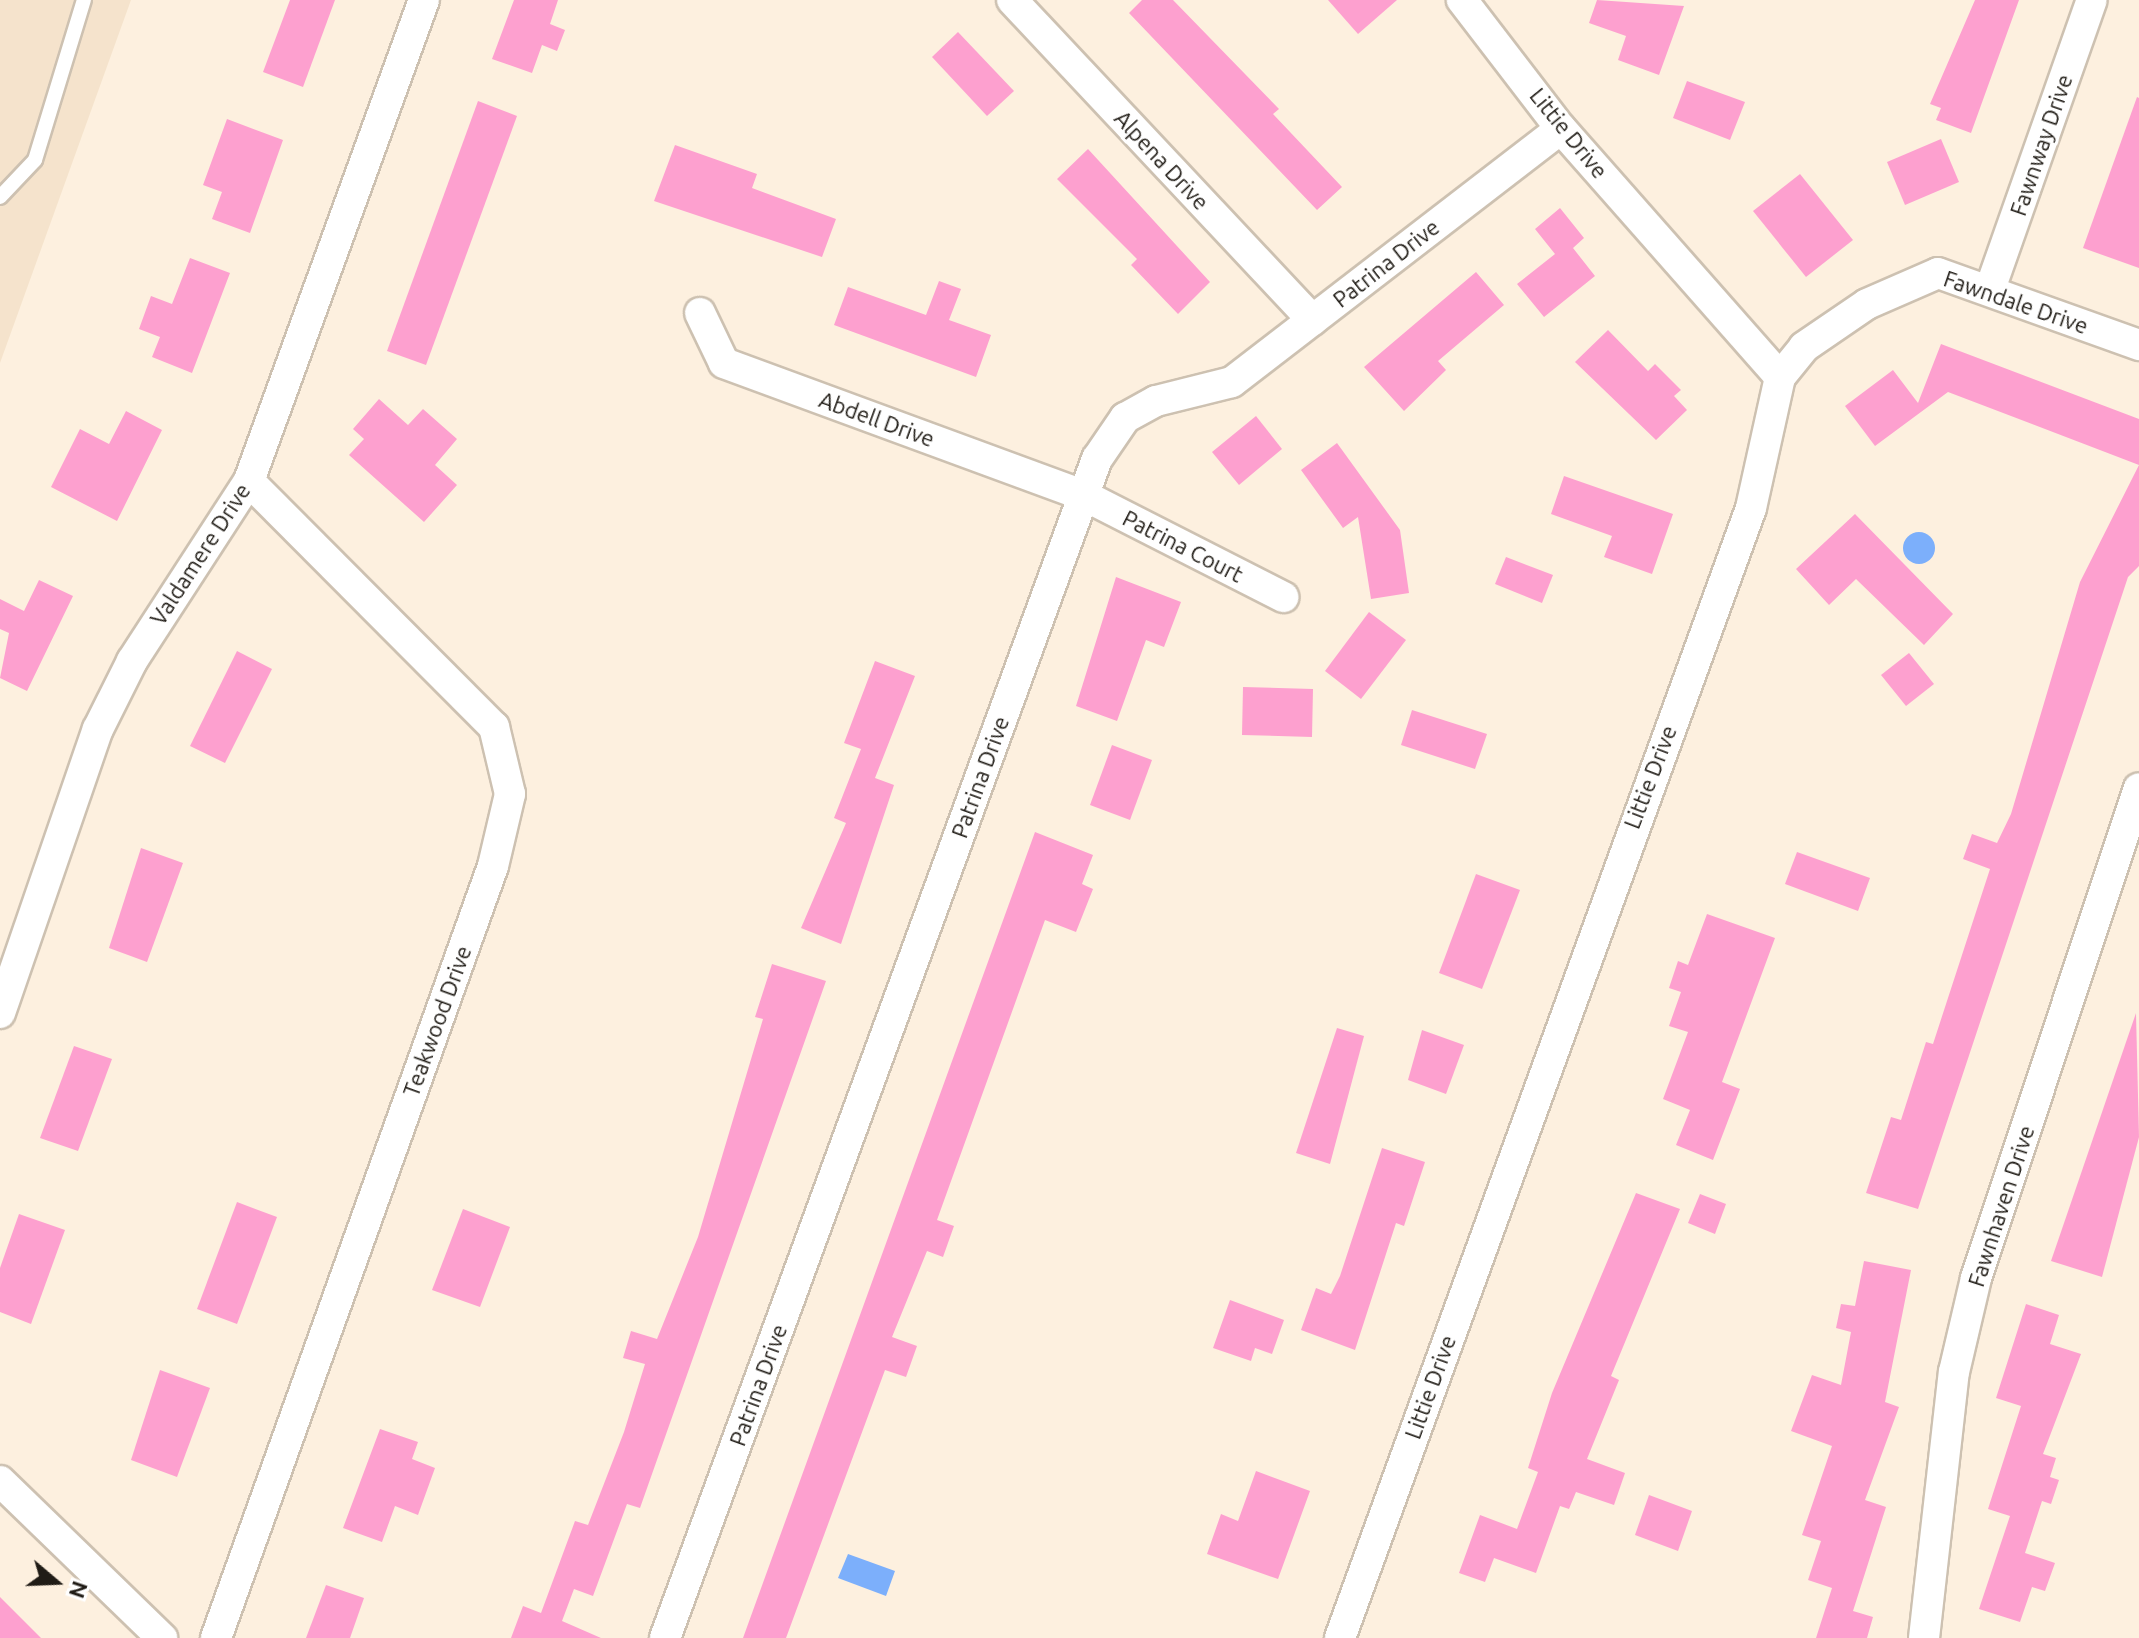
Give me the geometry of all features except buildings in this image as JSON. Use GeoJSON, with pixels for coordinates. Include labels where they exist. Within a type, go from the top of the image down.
{"type":"FeatureCollection","features":[{"type":"Feature","properties":{"kind":"street","name":"Valdamere Drive"},"geometry":{"type":"LineString","coordinates":[[0,1013],[98,729],[132,661],[249,481],[424,0]]}},
{"type":"Feature","properties":{"kind":"street","name":"Alpena Drive"},"geometry":{"type":"LineString","coordinates":[[1012,0],[1312,320]]}},
{"type":"Feature","properties":{"kind":"street","name":"Littie Drive"},"geometry":{"type":"LineString","coordinates":[[1340,1638],[1751,508],[1780,377],[1561,129],[1462,0]]}},
{"type":"Feature","properties":{"kind":"street","name":"Fawnway Drive"},"geometry":{"type":"LineString","coordinates":[[1990,289],[2092,0]]}},
{"type":"Feature","properties":{"kind":"street","name":"Patrina Drive"},"geometry":{"type":"LineString","coordinates":[[665,1638],[1083,495],[1125,418],[1156,401],[1232,382],[1561,129]]}},
{"type":"Feature","properties":{"kind":"street","name":"Fawndale Drive"},"geometry":{"type":"LineString","coordinates":[[1780,377],[1804,347],[1902,285],[1938,273],[1990,289],[2139,345]]}},
{"type":"Feature","properties":{"kind":"street","name":"Abdell Drive"},"geometry":{"type":"LineString","coordinates":[[700,313],[724,363],[1083,495]]}},
{"type":"Feature","properties":{"kind":"street","name":"Teakwood Drive"},"geometry":{"type":"LineString","coordinates":[[216,1638],[493,866],[510,794],[494,727],[249,481]]}},
{"type":"Feature","properties":{"kind":"street","name":"Patrina Court"},"geometry":{"type":"LineString","coordinates":[[1083,495],[1283,597]]}},
{"type":"Feature","properties":{"kind":"street","name":"Fawnhaven Drive"},"geometry":{"type":"LineString","coordinates":[[1924,1638],[1954,1372],[1976,1278],[2139,788]]}},
{"type":"Feature","properties":{"kind":"street"},"geometry":{"type":"LineString","coordinates":[[0,1481],[162,1638]]}},
{"type":"Feature","properties":{"kind":"lane"},"geometry":{"type":"LineString","coordinates":[[0,197],[35,160],[84,0]]}},
{"type":"Feature","properties":{"kind":"shaded area"},"geometry":{"type":"Polygon","coordinates":[[[0,0],[131,0],[0,363],[0,0]]]}},
{"type":"Feature","properties":{"kind":"water"},"geometry":{"type":"Polygon","coordinates":[[[1919,532],[1930,537],[1935,548],[1930,559],[1919,564],[1908,559],[1903,548],[1908,537],[1919,532]]]}},
{"type":"Feature","properties":{"kind":"water"},"geometry":{"type":"Polygon","coordinates":[[[848,1554],[895,1571],[886,1596],[838,1578],[848,1554]]]}}]}
